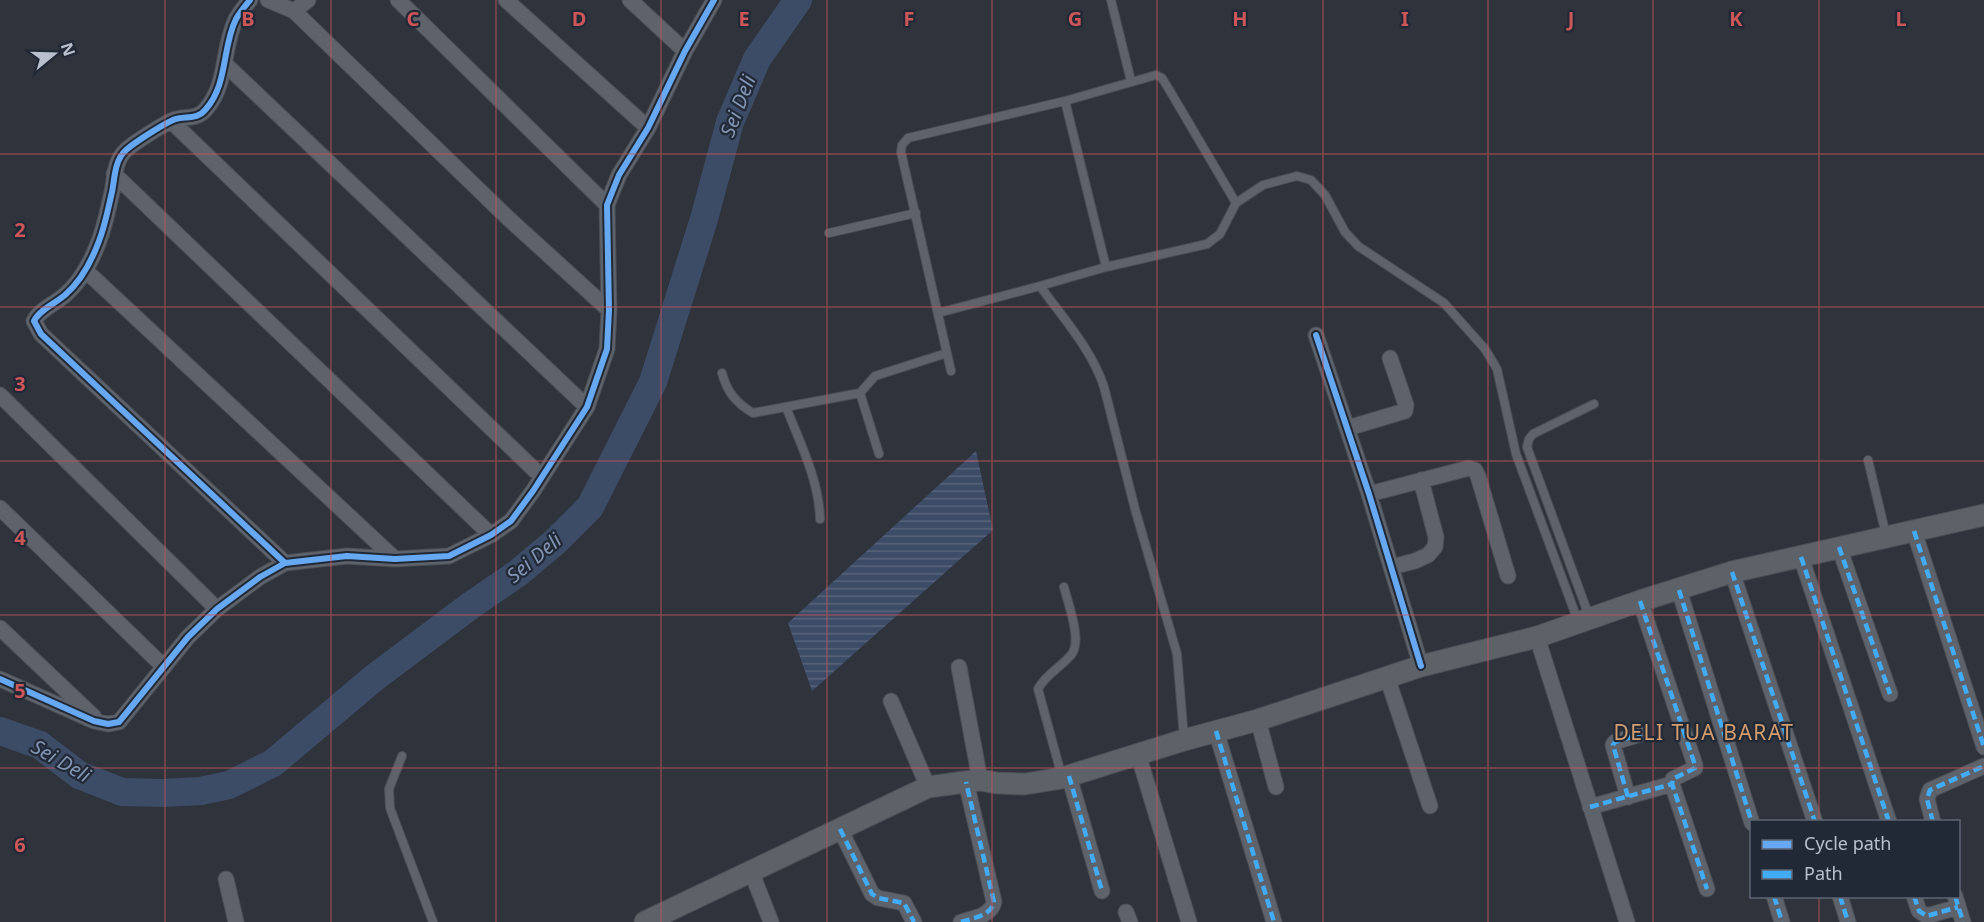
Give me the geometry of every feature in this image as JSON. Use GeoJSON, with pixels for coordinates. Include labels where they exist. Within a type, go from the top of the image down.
{"type":"FeatureCollection","features":[{"type":"Feature","properties":{"kind":"main road"},"geometry":{"type":"LineString","coordinates":[[645,922],[928,787],[973,781],[1025,784],[1066,777],[1184,740],[1258,720],[1421,666],[1537,637],[1732,572],[1984,515]]}},
{"type":"Feature","properties":{"kind":"street"},"geometry":{"type":"LineString","coordinates":[[250,0],[236,20],[225,64],[214,96],[205,111],[195,117],[171,121],[121,156],[114,174],[99,243],[85,270],[76,284],[65,295],[36,315],[34,321],[41,334],[285,563]]}},
{"type":"Feature","properties":{"kind":"street"},"geometry":{"type":"LineString","coordinates":[[268,0],[294,11],[501,211],[609,310]]}},
{"type":"Feature","properties":{"kind":"street"},"geometry":{"type":"LineString","coordinates":[[294,11],[308,0]]}},
{"type":"Feature","properties":{"kind":"street"},"geometry":{"type":"LineString","coordinates":[[398,0],[607,205]]}},
{"type":"Feature","properties":{"kind":"street"},"geometry":{"type":"LineString","coordinates":[[506,0],[648,128]]}},
{"type":"Feature","properties":{"kind":"street"},"geometry":{"type":"LineString","coordinates":[[630,0],[685,51]]}},
{"type":"Feature","properties":{"kind":"street"},"geometry":{"type":"LineString","coordinates":[[0,679],[101,724],[119,722],[188,637],[217,609],[260,577],[285,563],[347,556],[395,559],[449,556],[491,536],[511,521],[587,407],[607,350],[609,310],[607,205],[619,175],[648,128],[685,51],[714,0]]}},
{"type":"Feature","properties":{"kind":"street"},"geometry":{"type":"LineString","coordinates":[[225,64],[587,407]]}},
{"type":"Feature","properties":{"kind":"street"},"geometry":{"type":"LineString","coordinates":[[171,121],[542,477]]}},
{"type":"Feature","properties":{"kind":"street"},"geometry":{"type":"LineString","coordinates":[[114,174],[491,536]]}},
{"type":"Feature","properties":{"kind":"street"},"geometry":{"type":"LineString","coordinates":[[85,270],[395,559]]}},
{"type":"Feature","properties":{"kind":"street"},"geometry":{"type":"LineString","coordinates":[[1316,335],[1369,494],[1421,666]]}},
{"type":"Feature","properties":{"kind":"street"},"geometry":{"type":"LineString","coordinates":[[1348,428],[1405,411],[1406,405],[1390,358]]}},
{"type":"Feature","properties":{"kind":"street"},"geometry":{"type":"LineString","coordinates":[[0,395],[217,609]]}},
{"type":"Feature","properties":{"kind":"street"},"geometry":{"type":"LineString","coordinates":[[1369,494],[1469,468],[1474,470],[1478,476],[1508,576]]}},
{"type":"Feature","properties":{"kind":"street"},"geometry":{"type":"LineString","coordinates":[[1391,567],[1415,561],[1428,555],[1435,547],[1436,537],[1421,480]]}},
{"type":"Feature","properties":{"kind":"street"},"geometry":{"type":"LineString","coordinates":[[0,508],[164,667]]}},
{"type":"Feature","properties":{"kind":"street"},"geometry":{"type":"LineString","coordinates":[[1914,531],[1984,747]]}},
{"type":"Feature","properties":{"kind":"street"},"geometry":{"type":"LineString","coordinates":[[1839,547],[1890,694]]}},
{"type":"Feature","properties":{"kind":"street"},"geometry":{"type":"LineString","coordinates":[[1801,557],[1888,820]]}},
{"type":"Feature","properties":{"kind":"street"},"geometry":{"type":"LineString","coordinates":[[1732,572],[1814,820]]}},
{"type":"Feature","properties":{"kind":"street"},"geometry":{"type":"LineString","coordinates":[[1679,590],[1751,820]]}},
{"type":"Feature","properties":{"kind":"street"},"geometry":{"type":"LineString","coordinates":[[1640,601],[1695,765],[1695,768],[1673,779],[1672,784],[1707,889]]}},
{"type":"Feature","properties":{"kind":"street"},"geometry":{"type":"LineString","coordinates":[[0,628],[101,724]]}},
{"type":"Feature","properties":{"kind":"street"},"geometry":{"type":"LineString","coordinates":[[1537,637],[1627,922]]}},
{"type":"Feature","properties":{"kind":"street"},"geometry":{"type":"LineString","coordinates":[[959,667],[973,781],[994,902],[993,908],[988,912],[961,922]]}},
{"type":"Feature","properties":{"kind":"street"},"geometry":{"type":"LineString","coordinates":[[1387,677],[1430,806]]}},
{"type":"Feature","properties":{"kind":"street"},"geometry":{"type":"LineString","coordinates":[[891,701],[928,787]]}},
{"type":"Feature","properties":{"kind":"street"},"geometry":{"type":"LineString","coordinates":[[1258,720],[1276,787]]}},
{"type":"Feature","properties":{"kind":"street"},"geometry":{"type":"LineString","coordinates":[[1216,731],[1274,922]]}},
{"type":"Feature","properties":{"kind":"street"},"geometry":{"type":"LineString","coordinates":[[1628,797],[1613,746],[1615,742],[1641,734]]}},
{"type":"Feature","properties":{"kind":"street"},"geometry":{"type":"LineString","coordinates":[[1138,754],[1189,922]]}},
{"type":"Feature","properties":{"kind":"street"},"geometry":{"type":"LineString","coordinates":[[1932,820],[1927,799],[1930,790],[1984,766]]}},
{"type":"Feature","properties":{"kind":"street"},"geometry":{"type":"LineString","coordinates":[[1066,777],[1102,891]]}},
{"type":"Feature","properties":{"kind":"street"},"geometry":{"type":"LineString","coordinates":[[1590,807],[1672,784]]}},
{"type":"Feature","properties":{"kind":"street"},"geometry":{"type":"LineString","coordinates":[[840,829],[872,894],[878,898],[904,903],[914,922]]}},
{"type":"Feature","properties":{"kind":"street"},"geometry":{"type":"LineString","coordinates":[[751,872],[771,922]]}},
{"type":"Feature","properties":{"kind":"street"},"geometry":{"type":"LineString","coordinates":[[226,879],[236,922]]}},
{"type":"Feature","properties":{"kind":"street"},"geometry":{"type":"LineString","coordinates":[[1774,898],[1782,922]]}},
{"type":"Feature","properties":{"kind":"street"},"geometry":{"type":"LineString","coordinates":[[1840,898],[1848,922]]}},
{"type":"Feature","properties":{"kind":"street"},"geometry":{"type":"LineString","coordinates":[[1914,898],[1919,911],[1927,916],[1959,909]]}},
{"type":"Feature","properties":{"kind":"lane"},"geometry":{"type":"LineString","coordinates":[[1111,0],[1131,81]]}},
{"type":"Feature","properties":{"kind":"lane"},"geometry":{"type":"LineString","coordinates":[[951,371],[901,152],[904,141],[908,138],[1065,101],[1152,75],[1159,76],[1236,203]]}},
{"type":"Feature","properties":{"kind":"lane"},"geometry":{"type":"LineString","coordinates":[[1065,101],[1106,267]]}},
{"type":"Feature","properties":{"kind":"lane"},"geometry":{"type":"LineString","coordinates":[[938,313],[1106,267],[1207,244],[1220,234],[1236,203],[1263,185],[1297,176],[1311,180],[1325,195],[1345,232],[1358,246],[1444,303],[1485,349],[1497,369],[1516,454],[1585,621]]}},
{"type":"Feature","properties":{"kind":"lane"},"geometry":{"type":"LineString","coordinates":[[829,233],[916,213]]}},
{"type":"Feature","properties":{"kind":"lane"},"geometry":{"type":"LineString","coordinates":[[1040,286],[1099,371],[1135,509],[1177,654],[1184,740]]}},
{"type":"Feature","properties":{"kind":"lane"},"geometry":{"type":"LineString","coordinates":[[722,373],[725,385],[738,404],[753,413],[860,393],[875,376],[947,353]]}},
{"type":"Feature","properties":{"kind":"lane"},"geometry":{"type":"LineString","coordinates":[[860,393],[879,454]]}},
{"type":"Feature","properties":{"kind":"lane"},"geometry":{"type":"LineString","coordinates":[[1585,621],[1527,447],[1533,434],[1594,404]]}},
{"type":"Feature","properties":{"kind":"lane"},"geometry":{"type":"LineString","coordinates":[[786,407],[819,499],[820,519]]}},
{"type":"Feature","properties":{"kind":"lane"},"geometry":{"type":"LineString","coordinates":[[1868,460],[1887,536]]}},
{"type":"Feature","properties":{"kind":"lane"},"geometry":{"type":"LineString","coordinates":[[1064,587],[1077,639],[1075,648],[1072,655],[1044,679],[1038,689],[1066,777]]}},
{"type":"Feature","properties":{"kind":"lane"},"geometry":{"type":"LineString","coordinates":[[402,756],[389,789],[390,808],[433,922]]}},
{"type":"Feature","properties":{"kind":"water"},"geometry":{"type":"Polygon","coordinates":[[[976,451],[993,530],[812,691],[788,623],[976,451]]]}},
{"type":"Feature","properties":{"kind":"waterway","name":"Sei Deli"},"geometry":{"type":"LineString","coordinates":[[0,731],[40,745],[79,775],[122,792],[201,791],[229,785],[273,763],[374,678],[518,573],[556,541],[590,507],[653,382],[704,219],[730,122],[757,59],[798,0]]}},
{"type":"Feature","properties":{"kind":"marked path"},"geometry":{"type":"LineString","coordinates":[[1914,531],[1984,747]]}},
{"type":"Feature","properties":{"kind":"marked path"},"geometry":{"type":"LineString","coordinates":[[1839,547],[1890,694]]}},
{"type":"Feature","properties":{"kind":"marked path"},"geometry":{"type":"LineString","coordinates":[[1801,557],[1888,820]]}},
{"type":"Feature","properties":{"kind":"marked path"},"geometry":{"type":"LineString","coordinates":[[1732,572],[1814,820]]}},
{"type":"Feature","properties":{"kind":"marked path"},"geometry":{"type":"LineString","coordinates":[[1679,590],[1751,820]]}},
{"type":"Feature","properties":{"kind":"marked path"},"geometry":{"type":"LineString","coordinates":[[1640,601],[1695,765],[1695,768],[1673,779],[1672,784],[1707,889]]}},
{"type":"Feature","properties":{"kind":"marked path"},"geometry":{"type":"LineString","coordinates":[[1216,731],[1274,922]]}},
{"type":"Feature","properties":{"kind":"marked path"},"geometry":{"type":"LineString","coordinates":[[1628,797],[1613,745],[1615,742],[1641,734]]}},
{"type":"Feature","properties":{"kind":"marked path"},"geometry":{"type":"LineString","coordinates":[[1932,820],[1927,799],[1930,790],[1984,766]]}},
{"type":"Feature","properties":{"kind":"marked path"},"geometry":{"type":"LineString","coordinates":[[1069,776],[1102,891]]}},
{"type":"Feature","properties":{"kind":"marked path"},"geometry":{"type":"LineString","coordinates":[[961,922],[985,913],[994,902],[966,782]]}},
{"type":"Feature","properties":{"kind":"marked path"},"geometry":{"type":"LineString","coordinates":[[1590,807],[1672,784]]}},
{"type":"Feature","properties":{"kind":"marked path"},"geometry":{"type":"LineString","coordinates":[[840,829],[872,894],[878,898],[904,903],[914,922]]}},
{"type":"Feature","properties":{"kind":"marked path"},"geometry":{"type":"LineString","coordinates":[[1775,898],[1782,922]]}},
{"type":"Feature","properties":{"kind":"marked path"},"geometry":{"type":"LineString","coordinates":[[1841,898],[1848,922]]}},
{"type":"Feature","properties":{"kind":"marked path"},"geometry":{"type":"LineString","coordinates":[[1915,898],[1919,911],[1927,916],[1958,907]]}},
{"type":"Feature","properties":{"kind":"marked path"},"geometry":{"type":"LineString","coordinates":[[1956,898],[1963,922]]}},
{"type":"Feature","properties":{"kind":"cycle path"},"geometry":{"type":"LineString","coordinates":[[250,0],[238,16],[232,30],[218,88],[213,99],[199,115],[168,122],[122,154],[116,170],[103,229],[89,263],[70,290],[40,313],[34,321],[41,334],[285,563]]}},
{"type":"Feature","properties":{"kind":"cycle path"},"geometry":{"type":"LineString","coordinates":[[0,679],[94,721],[108,724],[119,722],[188,637],[217,609],[260,577],[285,563],[347,556],[395,559],[449,556],[491,535],[511,521],[587,407],[607,349],[609,310],[607,205],[619,175],[648,128],[685,51],[714,0]]}},
{"type":"Feature","properties":{"kind":"cycle path"},"geometry":{"type":"LineString","coordinates":[[1316,335],[1369,494],[1421,666]]}},
{"type":"Feature","properties":{"kind":"district","name":"DELI TUA BARAT"},"geometry":{"type":"Point","coordinates":[1704,733]}}]}
